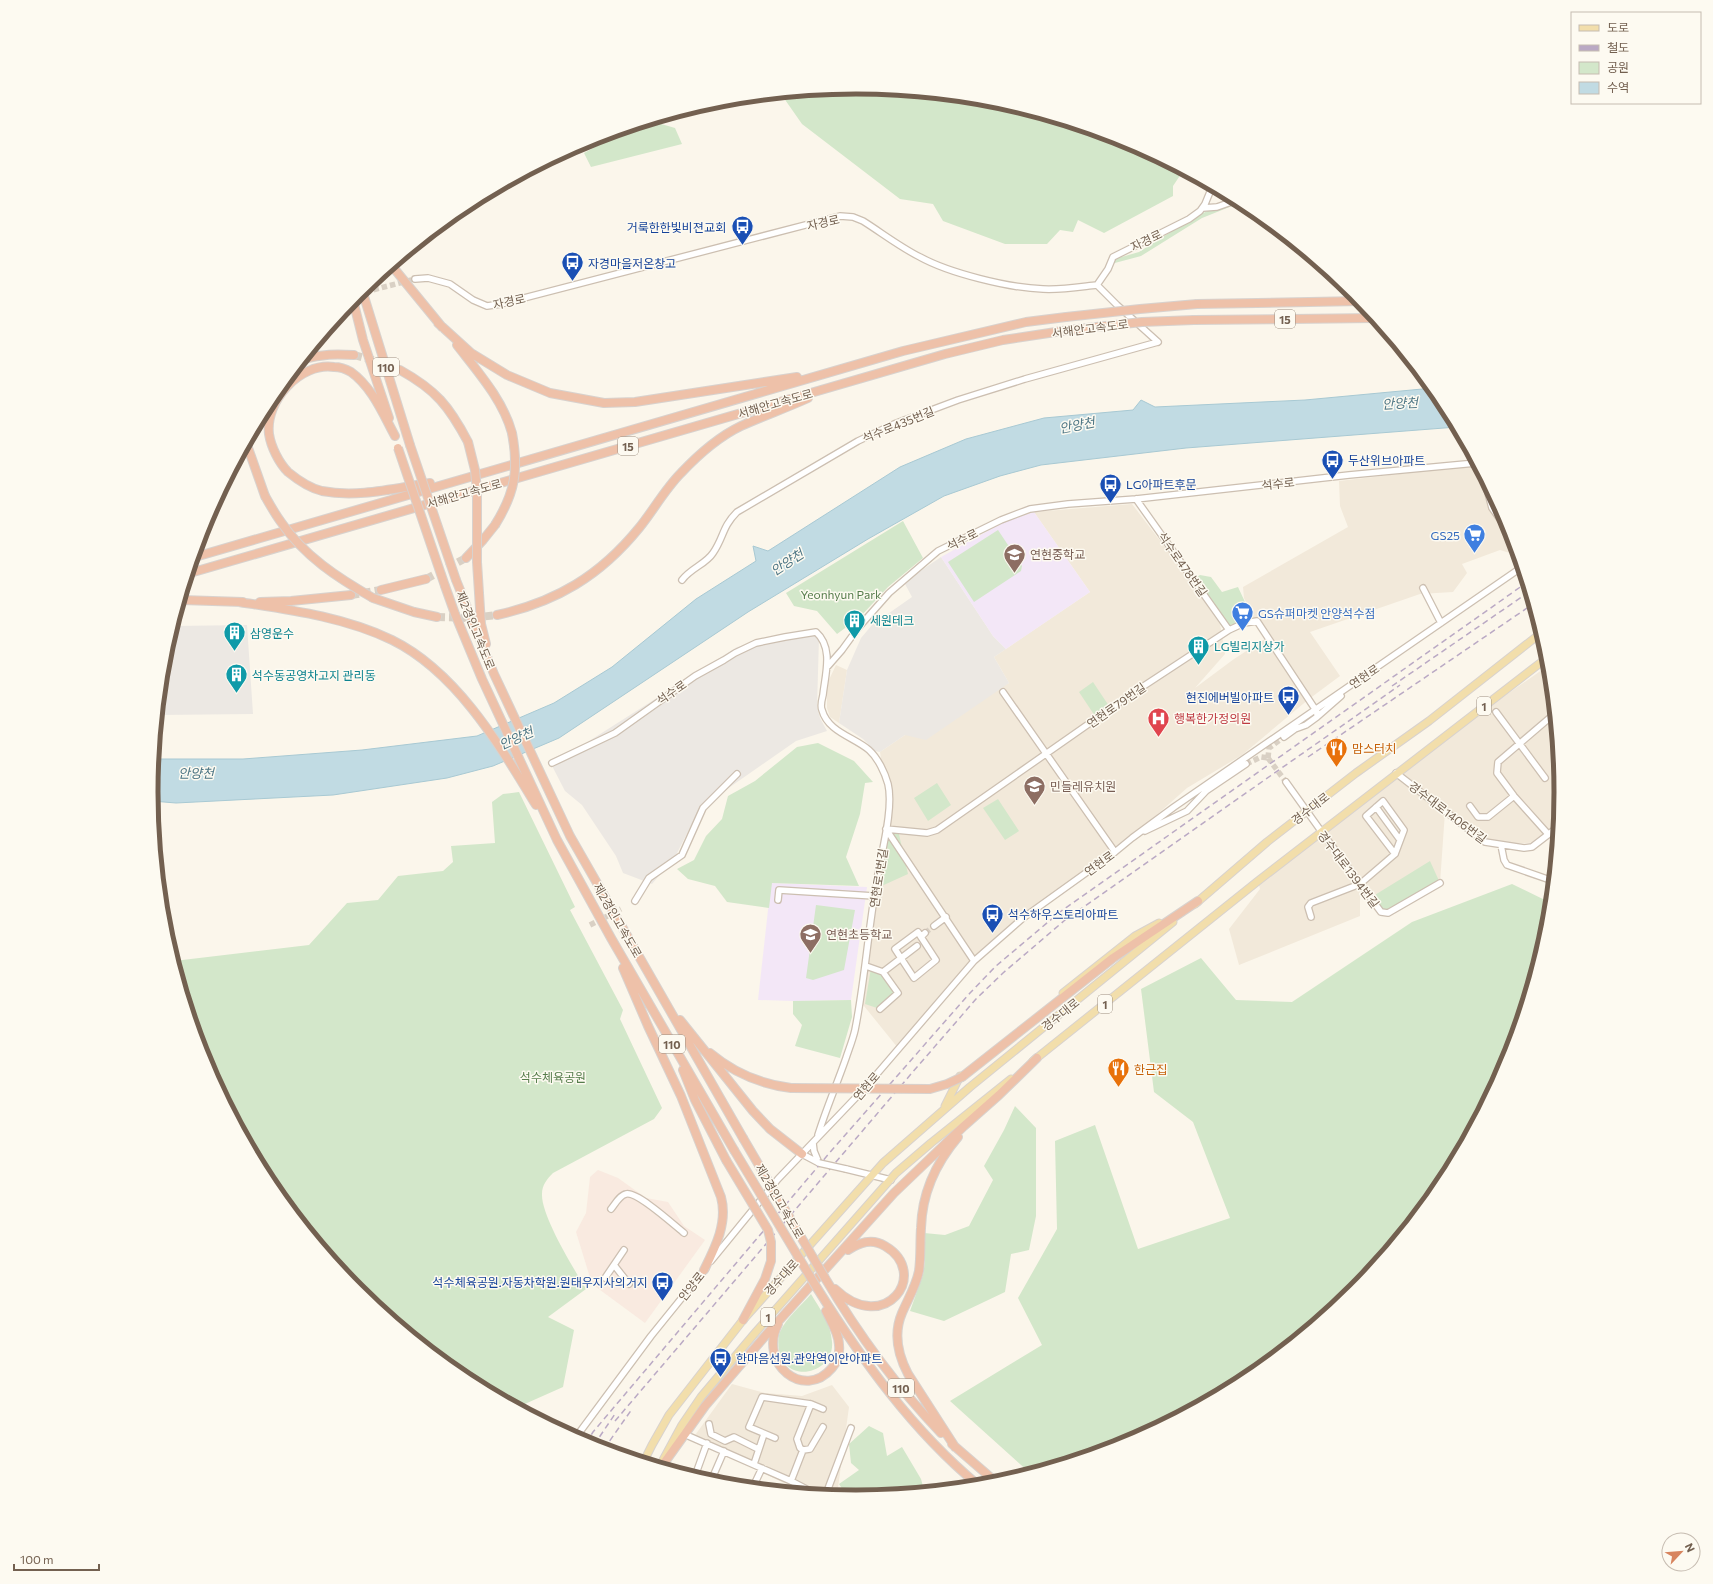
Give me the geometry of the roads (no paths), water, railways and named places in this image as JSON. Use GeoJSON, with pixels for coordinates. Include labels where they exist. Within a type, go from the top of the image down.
{"type":"FeatureCollection","features":[{"type":"Feature","properties":{"kind":"highway"},"geometry":{"type":"LineString","coordinates":[[394,269],[488,386],[504,410],[512,433],[516,458],[514,479],[506,507],[483,540],[466,558]]}},
{"type":"Feature","properties":{"kind":"highway","name":"제2경인고속도로"},"geometry":{"type":"LineString","coordinates":[[364,297],[410,445],[456,580],[494,674],[570,836],[743,1138],[843,1308],[868,1345],[926,1417],[955,1447],[991,1477]]}},
{"type":"Feature","properties":{"kind":"highway","name":"서해안고속도로"},"geometry":{"type":"LineString","coordinates":[[201,555],[944,340],[1026,322],[1140,309],[1197,304],[1353,301]]}},
{"type":"Feature","properties":{"kind":"highway","name":"제2경인고속도로"},"geometry":{"type":"LineString","coordinates":[[355,307],[363,340],[398,448],[455,614],[482,679],[558,840],[611,938],[734,1150],[850,1340],[884,1386],[910,1417],[948,1457],[973,1480]]}},
{"type":"Feature","properties":{"kind":"highway","name":"서해안고속도로"},"geometry":{"type":"LineString","coordinates":[[195,572],[963,349],[1069,330],[1142,322],[1368,318]]}},
{"type":"Feature","properties":{"kind":"highway"},"geometry":{"type":"LineString","coordinates":[[438,323],[471,353],[507,375],[550,393],[604,403],[635,402],[828,373]]}},
{"type":"Feature","properties":{"kind":"highway"},"geometry":{"type":"LineString","coordinates":[[311,357],[336,353],[354,356]]}},
{"type":"Feature","properties":{"kind":"highway"},"geometry":{"type":"LineString","coordinates":[[293,381],[310,369],[324,365],[340,367],[349,371],[363,382],[372,394],[395,436]]}},
{"type":"Feature","properties":{"kind":"highway"},"geometry":{"type":"LineString","coordinates":[[400,370],[416,379],[442,402],[454,415],[468,442],[475,470],[477,562],[481,624],[494,674]]}},
{"type":"Feature","properties":{"kind":"highway"},"geometry":{"type":"LineString","coordinates":[[497,615],[514,611],[566,591],[607,563],[622,549],[680,474],[719,440],[740,427],[835,385]]}},
{"type":"Feature","properties":{"kind":"highway"},"geometry":{"type":"LineString","coordinates":[[274,407],[271,416],[269,434],[282,466],[303,484],[321,490],[357,494],[465,479]]}},
{"type":"Feature","properties":{"kind":"highway"},"geometry":{"type":"LineString","coordinates":[[248,450],[265,496],[283,526],[310,555],[340,579],[373,598],[414,612],[437,617]]}},
{"type":"Feature","properties":{"kind":"highway"},"geometry":{"type":"LineString","coordinates":[[381,590],[426,579]]}},
{"type":"Feature","properties":{"kind":"highway"},"geometry":{"type":"LineString","coordinates":[[186,600],[239,602],[291,601],[351,594]]}},
{"type":"Feature","properties":{"kind":"highway"},"geometry":{"type":"LineString","coordinates":[[239,602],[307,612],[368,630],[392,640],[414,653],[440,673],[475,713],[558,840]]}},
{"type":"Feature","properties":{"kind":"highway"},"geometry":{"type":"LineString","coordinates":[[688,1031],[720,1061],[743,1075],[767,1084],[791,1088],[930,1089],[947,1084],[962,1077],[1114,958],[1198,901]]}},
{"type":"Feature","properties":{"kind":"highway"},"geometry":{"type":"LineString","coordinates":[[611,938],[648,1026],[681,1096],[721,1197],[723,1212],[720,1232],[713,1253],[704,1270]]}},
{"type":"Feature","properties":{"kind":"highway"},"geometry":{"type":"LineString","coordinates":[[652,980],[688,1031],[753,1111],[770,1129],[802,1154]]}},
{"type":"Feature","properties":{"kind":"highway"},"geometry":{"type":"LineString","coordinates":[[670,1040],[695,1100],[726,1160],[768,1230],[772,1248],[771,1261],[765,1279],[743,1320]]}},
{"type":"Feature","properties":{"kind":"highway"},"geometry":{"type":"LineString","coordinates":[[664,1462],[705,1406],[785,1314],[894,1193],[1037,1058]]}},
{"type":"Feature","properties":{"kind":"highway"},"geometry":{"type":"LineString","coordinates":[[955,1447],[916,1388],[902,1363],[897,1343],[897,1333],[901,1315],[913,1290],[918,1271],[922,1210],[930,1182],[951,1146],[982,1110]]}},
{"type":"Feature","properties":{"kind":"highway"},"geometry":{"type":"LineString","coordinates":[[825,1278],[846,1298],[854,1303],[867,1307],[887,1303],[900,1291],[903,1278],[902,1268],[893,1252],[882,1244],[876,1242],[863,1242],[853,1246],[834,1260]]}},
{"type":"Feature","properties":{"kind":"highway"},"geometry":{"type":"LineString","coordinates":[[785,1314],[776,1329],[773,1340],[774,1356],[778,1364],[787,1374],[800,1380],[814,1379],[825,1374],[836,1362],[840,1347],[838,1338],[817,1288]]}},
{"type":"Feature","properties":{"kind":"main road","name":"경수대로"},"geometry":{"type":"LineString","coordinates":[[646,1457],[669,1415],[743,1320],[882,1163],[943,1110],[1198,901],[1267,842],[1356,773],[1429,721],[1537,636]]}},
{"type":"Feature","properties":{"kind":"main road","name":"1"},"geometry":{"type":"LineString","coordinates":[[1396,773],[1542,662]]}},
{"type":"Feature","properties":{"kind":"main road","name":"경수대로"},"geometry":{"type":"LineString","coordinates":[[663,1462],[669,1446],[701,1398],[755,1333],[896,1173],[1037,1058],[1396,773]]}},
{"type":"Feature","properties":{"kind":"main road"},"geometry":{"type":"LineString","coordinates":[[943,1110],[962,1073],[1135,936],[1198,901]]}},
{"type":"Feature","properties":{"kind":"street","name":"자경로"},"geometry":{"type":"LineString","coordinates":[[415,279],[428,278],[450,284],[473,300],[487,306],[501,304],[840,216],[853,217],[863,220],[920,258],[961,273],[1009,285],[1042,289],[1097,285],[1108,269],[1113,256],[1189,219],[1203,208],[1210,191]]}},
{"type":"Feature","properties":{"kind":"street"},"geometry":{"type":"LineString","coordinates":[[1203,208],[1217,208],[1230,203]]}},
{"type":"Feature","properties":{"kind":"street","name":"석수로435번길"},"geometry":{"type":"LineString","coordinates":[[682,580],[688,572],[713,554],[728,521],[737,512],[858,441],[894,424],[958,400],[1025,379],[1158,342],[1097,285]]}},
{"type":"Feature","properties":{"kind":"street","name":"석수로"},"geometry":{"type":"LineString","coordinates":[[828,666],[858,628],[889,593],[938,551],[1001,520],[1030,509],[1472,463]]}},
{"type":"Feature","properties":{"kind":"street"},"geometry":{"type":"LineString","coordinates":[[1489,497],[1492,508],[1496,514]]}},
{"type":"Feature","properties":{"kind":"street","name":"석수로478번길"},"geometry":{"type":"LineString","coordinates":[[1136,499],[1229,630]]}},
{"type":"Feature","properties":{"kind":"street","name":"연현로"},"geometry":{"type":"LineString","coordinates":[[802,1154],[864,1089],[974,961],[1023,918],[1115,852],[1174,807],[1518,570]]}},
{"type":"Feature","properties":{"kind":"street"},"geometry":{"type":"LineString","coordinates":[[1423,588],[1441,623]]}},
{"type":"Feature","properties":{"kind":"street","name":"연현로79번길"},"geometry":{"type":"LineString","coordinates":[[886,829],[927,834],[937,830],[1130,695],[1229,630],[1244,623],[1257,621],[1315,709]]}},
{"type":"Feature","properties":{"kind":"street","name":"석수로"},"geometry":{"type":"LineString","coordinates":[[552,764],[615,733],[695,676],[724,660],[735,652],[756,643],[816,632],[822,637],[825,643],[828,666]]}},
{"type":"Feature","properties":{"kind":"street","name":"연현로1번길"},"geometry":{"type":"LineString","coordinates":[[818,1136],[855,1031],[866,966],[874,896],[889,812],[888,786],[884,774],[874,755],[869,749],[845,736],[832,725],[826,719],[821,709],[828,666]]}},
{"type":"Feature","properties":{"kind":"street"},"geometry":{"type":"LineString","coordinates":[[1284,737],[1318,717],[1357,681]]}},
{"type":"Feature","properties":{"kind":"street"},"geometry":{"type":"LineString","coordinates":[[1003,692],[1115,852]]}},
{"type":"Feature","properties":{"kind":"street"},"geometry":{"type":"LineString","coordinates":[[1315,709],[1318,717]]}},
{"type":"Feature","properties":{"kind":"street"},"geometry":{"type":"LineString","coordinates":[[1496,712],[1545,778]]}},
{"type":"Feature","properties":{"kind":"street"},"geometry":{"type":"LineString","coordinates":[[1548,834],[1514,796],[1497,773],[1498,762],[1551,719]]}},
{"type":"Feature","properties":{"kind":"street"},"geometry":{"type":"LineString","coordinates":[[1132,838],[1180,815],[1192,807],[1206,791],[1246,764]]}},
{"type":"Feature","properties":{"kind":"street","name":"경수대로1406번길"},"geometry":{"type":"LineString","coordinates":[[1396,773],[1486,842],[1524,848],[1532,847],[1553,830]]}},
{"type":"Feature","properties":{"kind":"street"},"geometry":{"type":"LineString","coordinates":[[635,902],[649,878],[682,855],[703,808],[737,774]]}},
{"type":"Feature","properties":{"kind":"street","name":"경수대로1394번길"},"geometry":{"type":"LineString","coordinates":[[1286,782],[1321,832],[1381,912],[1388,913],[1440,883]]}},
{"type":"Feature","properties":{"kind":"street"},"geometry":{"type":"LineString","coordinates":[[1470,806],[1478,817],[1488,817],[1514,796]]}},
{"type":"Feature","properties":{"kind":"street"},"geometry":{"type":"LineString","coordinates":[[1312,917],[1308,907],[1311,903],[1360,884],[1395,854],[1404,830],[1382,801],[1366,816],[1395,854]]}},
{"type":"Feature","properties":{"kind":"street"},"geometry":{"type":"LineString","coordinates":[[1174,807],[1174,811],[1180,815]]}},
{"type":"Feature","properties":{"kind":"street"},"geometry":{"type":"LineString","coordinates":[[886,829],[974,961]]}},
{"type":"Feature","properties":{"kind":"street","name":"경수대로1406번길"},"geometry":{"type":"LineString","coordinates":[[1501,845],[1504,860],[1508,865],[1549,880]]}},
{"type":"Feature","properties":{"kind":"street"},"geometry":{"type":"LineString","coordinates":[[778,900],[779,890],[874,896]]}},
{"type":"Feature","properties":{"kind":"street"},"geometry":{"type":"LineString","coordinates":[[934,926],[946,917]]}},
{"type":"Feature","properties":{"kind":"street"},"geometry":{"type":"LineString","coordinates":[[918,932],[923,935],[936,960],[914,978],[901,958],[895,949],[918,932]]}},
{"type":"Feature","properties":{"kind":"street"},"geometry":{"type":"LineString","coordinates":[[883,972],[917,946]]}},
{"type":"Feature","properties":{"kind":"street"},"geometry":{"type":"LineString","coordinates":[[866,966],[883,972],[898,993],[880,1009]]}},
{"type":"Feature","properties":{"kind":"street"},"geometry":{"type":"LineString","coordinates":[[837,1083],[864,1089]]}},
{"type":"Feature","properties":{"kind":"street"},"geometry":{"type":"LineString","coordinates":[[813,1143],[814,1151],[819,1163]]}},
{"type":"Feature","properties":{"kind":"street"},"geometry":{"type":"LineString","coordinates":[[802,1154],[819,1163],[891,1180]]}},
{"type":"Feature","properties":{"kind":"street","name":"안양로"},"geometry":{"type":"LineString","coordinates":[[579,1432],[651,1336],[778,1180],[802,1154]]}},
{"type":"Feature","properties":{"kind":"street"},"geometry":{"type":"LineString","coordinates":[[611,1209],[624,1194],[630,1193],[640,1198],[684,1233]]}},
{"type":"Feature","properties":{"kind":"street"},"geometry":{"type":"LineString","coordinates":[[605,1278],[624,1250]]}},
{"type":"Feature","properties":{"kind":"street"},"geometry":{"type":"LineString","coordinates":[[614,1265],[629,1284]]}},
{"type":"Feature","properties":{"kind":"street"},"geometry":{"type":"LineString","coordinates":[[775,1438],[749,1427],[762,1397],[811,1404],[823,1409]]}},
{"type":"Feature","properties":{"kind":"street"},"geometry":{"type":"LineString","coordinates":[[811,1404],[797,1439],[800,1448],[804,1450],[810,1449],[823,1427]]}},
{"type":"Feature","properties":{"kind":"street"},"geometry":{"type":"LineString","coordinates":[[709,1424],[711,1434],[725,1441],[734,1437],[758,1449]]}},
{"type":"Feature","properties":{"kind":"street"},"geometry":{"type":"LineString","coordinates":[[828,1489],[851,1428]]}},
{"type":"Feature","properties":{"kind":"street"},"geometry":{"type":"LineString","coordinates":[[684,1434],[791,1480],[806,1488]]}},
{"type":"Feature","properties":{"kind":"street"},"geometry":{"type":"LineString","coordinates":[[754,1464],[764,1434]]}},
{"type":"Feature","properties":{"kind":"street"},"geometry":{"type":"LineString","coordinates":[[697,1471],[707,1443]]}},
{"type":"Feature","properties":{"kind":"street"},"geometry":{"type":"LineString","coordinates":[[791,1480],[804,1450]]}},
{"type":"Feature","properties":{"kind":"street"},"geometry":{"type":"LineString","coordinates":[[713,1475],[724,1451]]}},
{"type":"Feature","properties":{"kind":"street"},"geometry":{"type":"LineString","coordinates":[[755,1482],[762,1468]]}},
{"type":"Feature","properties":{"kind":"water","name":"안양천"},"geometry":{"type":"Polygon","coordinates":[[[1426,389],[1451,427],[1186,448],[1041,465],[1000,476],[944,496],[868,539],[748,612],[559,738],[493,766],[447,778],[333,795],[176,803],[158,802],[159,759],[243,759],[362,750],[477,736],[554,703],[612,667],[696,599],[756,561],[753,546],[768,551],[900,467],[966,439],[1044,418],[1133,410],[1141,400],[1155,407],[1305,400],[1426,389]]]}},
{"type":"Feature","properties":{"kind":"tunnel"},"geometry":{"type":"LineString","coordinates":[[371,290],[415,279]]}},
{"type":"Feature","properties":{"kind":"tunnel"},"geometry":{"type":"LineString","coordinates":[[354,355],[377,361],[400,370]]}},
{"type":"Feature","properties":{"kind":"tunnel"},"geometry":{"type":"LineString","coordinates":[[426,579],[466,558]]}},
{"type":"Feature","properties":{"kind":"tunnel"},"geometry":{"type":"LineString","coordinates":[[351,595],[381,590]]}},
{"type":"Feature","properties":{"kind":"tunnel"},"geometry":{"type":"LineString","coordinates":[[437,617],[471,618],[497,615]]}},
{"type":"Feature","properties":{"kind":"tunnel"},"geometry":{"type":"LineString","coordinates":[[1268,758],[1269,748],[1284,737]]}},
{"type":"Feature","properties":{"kind":"tunnel"},"geometry":{"type":"LineString","coordinates":[[1246,764],[1261,757],[1268,758]]}},
{"type":"Feature","properties":{"kind":"tunnel"},"geometry":{"type":"LineString","coordinates":[[1268,758],[1286,782]]}},
{"type":"Feature","properties":{"kind":"tunnel"},"geometry":{"type":"LineString","coordinates":[[590,925],[621,909]]}},
{"type":"Feature","properties":{"kind":"tunnel"},"geometry":{"type":"LineString","coordinates":[[925,933],[934,926]]}},
{"type":"Feature","properties":{"kind":"railway"},"geometry":{"type":"LineString","coordinates":[[590,1437],[832,1150],[970,993],[996,966],[1060,912],[1523,585]]}},
{"type":"Feature","properties":{"kind":"railway"},"geometry":{"type":"LineString","coordinates":[[1392,686],[1526,594]]}},
{"type":"Feature","properties":{"kind":"railway"},"geometry":{"type":"LineString","coordinates":[[1308,757],[1529,606]]}},
{"type":"Feature","properties":{"kind":"railway"},"geometry":{"type":"LineString","coordinates":[[615,1421],[911,1074],[976,999],[1003,973],[1065,920],[1400,685]]}},
{"type":"Feature","properties":{"kind":"railway"},"geometry":{"type":"LineString","coordinates":[[608,1444],[632,1409]]}},
{"type":"Feature","properties":{"kind":"railway"},"geometry":{"type":"LineString","coordinates":[[597,1440],[615,1414]]}},
{"type":"Feature","properties":{"kind":"place","name":"거룩한한빛비젼교회"},"geometry":{"type":"Point","coordinates":[742,246]}},
{"type":"Feature","properties":{"kind":"place","name":"자경마을저온창고"},"geometry":{"type":"Point","coordinates":[572,282]}},
{"type":"Feature","properties":{"kind":"place","name":"두산위브아파트"},"geometry":{"type":"Point","coordinates":[1333,480]}},
{"type":"Feature","properties":{"kind":"place","name":"LG아파트후문"},"geometry":{"type":"Point","coordinates":[1110,504]}},
{"type":"Feature","properties":{"kind":"place","name":"GS25"},"geometry":{"type":"Point","coordinates":[1475,554]}},
{"type":"Feature","properties":{"kind":"place","name":"연현중학교"},"geometry":{"type":"Point","coordinates":[1015,574]}},
{"type":"Feature","properties":{"kind":"place","name":"GS슈퍼마켓 안양석수점"},"geometry":{"type":"Point","coordinates":[1243,632]}},
{"type":"Feature","properties":{"kind":"place","name":"세원테크"},"geometry":{"type":"Point","coordinates":[855,640]}},
{"type":"Feature","properties":{"kind":"place","name":"삼영운수"},"geometry":{"type":"Point","coordinates":[235,652]}},
{"type":"Feature","properties":{"kind":"place","name":"LG빌리지상가"},"geometry":{"type":"Point","coordinates":[1199,666]}},
{"type":"Feature","properties":{"kind":"place","name":"석수동공영차고지 관리동"},"geometry":{"type":"Point","coordinates":[237,694]}},
{"type":"Feature","properties":{"kind":"place","name":"현진에버빌아파트"},"geometry":{"type":"Point","coordinates":[1289,716]}},
{"type":"Feature","properties":{"kind":"place","name":"행복한가정의원"},"geometry":{"type":"Point","coordinates":[1159,738]}},
{"type":"Feature","properties":{"kind":"place","name":"맘스터치"},"geometry":{"type":"Point","coordinates":[1336,768]}},
{"type":"Feature","properties":{"kind":"place","name":"민들레유치원"},"geometry":{"type":"Point","coordinates":[1034,806]}},
{"type":"Feature","properties":{"kind":"place","name":"석수하우스토리아파트"},"geometry":{"type":"Point","coordinates":[993,934]}},
{"type":"Feature","properties":{"kind":"place","name":"연현초등학교"},"geometry":{"type":"Point","coordinates":[810,954]}},
{"type":"Feature","properties":{"kind":"place","name":"한근집"},"geometry":{"type":"Point","coordinates":[1118,1088]}},
{"type":"Feature","properties":{"kind":"place","name":"석수체육공원.자동차학원.원태우지사의거지"},"geometry":{"type":"Point","coordinates":[663,1302]}},
{"type":"Feature","properties":{"kind":"place","name":"한마음선원.관악역이안아파트"},"geometry":{"type":"Point","coordinates":[720,1378]}},
{"type":"Feature","properties":{"kind":"park label","name":"Yeonhyun Park"},"geometry":{"type":"Point","coordinates":[841,594]}},
{"type":"Feature","properties":{"kind":"park label","name":"석수체육공원"},"geometry":{"type":"Point","coordinates":[553,1077]}}]}
